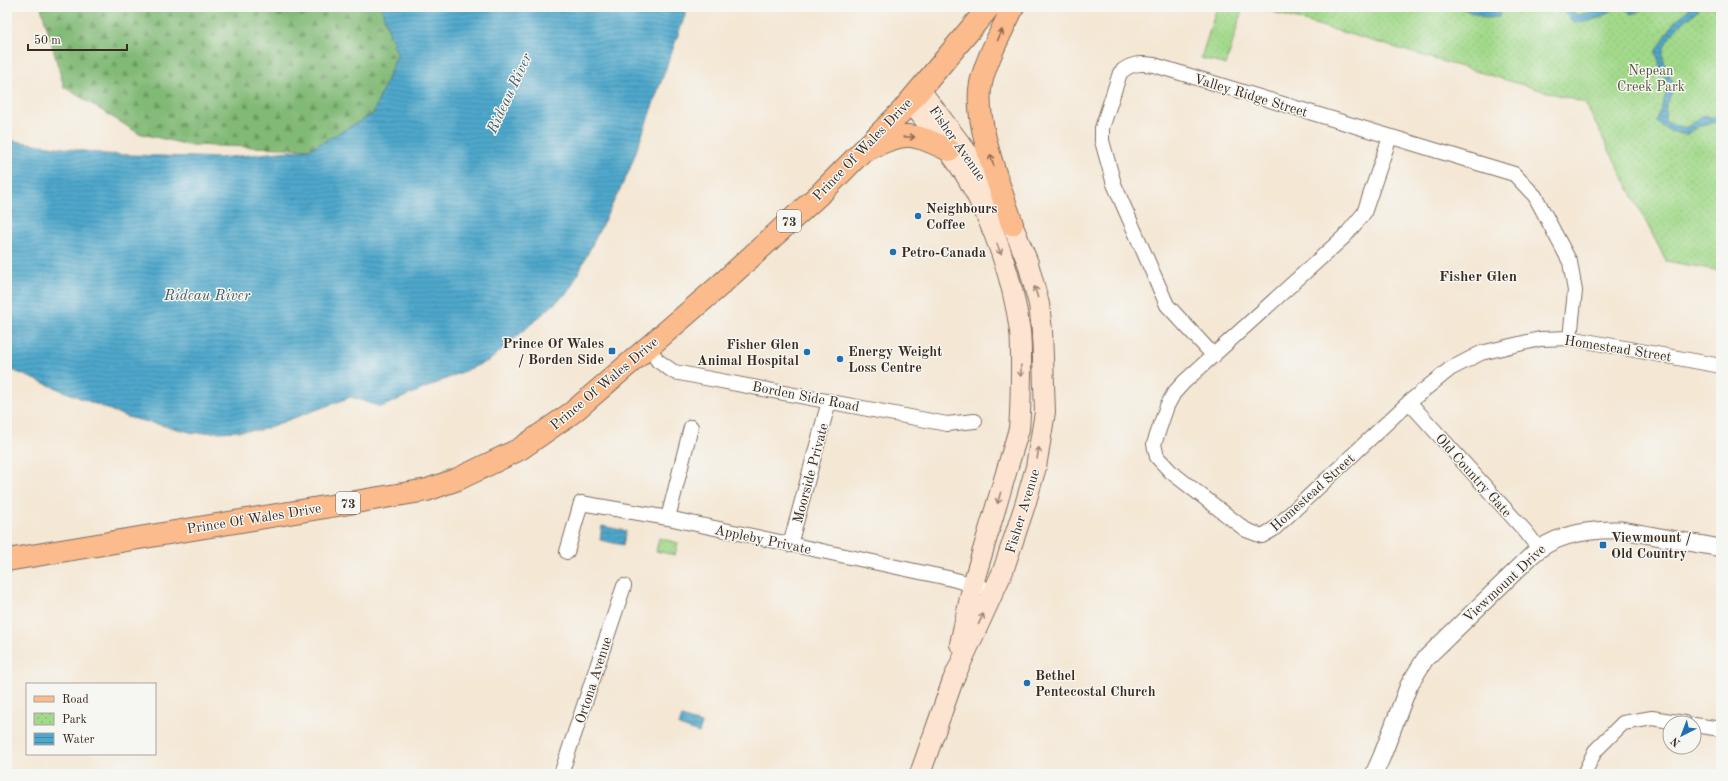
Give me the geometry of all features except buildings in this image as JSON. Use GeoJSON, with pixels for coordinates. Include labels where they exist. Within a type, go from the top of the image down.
{"type":"FeatureCollection","features":[{"type":"Feature","properties":{"kind":"main road","name":"Prince Of Wales Drive"},"geometry":{"type":"LineString","coordinates":[[7,560],[427,490],[458,479],[520,449],[573,412],[717,288],[822,192],[915,96],[988,7]]}},
{"type":"Feature","properties":{"kind":"main road"},"geometry":{"type":"LineString","coordinates":[[1012,224],[985,135],[980,111],[981,83],[991,55],[1013,7]]}},
{"type":"Feature","properties":{"kind":"main road","name":"Fisher Avenue"},"geometry":{"type":"LineString","coordinates":[[915,96],[975,193],[1001,253],[1012,293],[1020,332],[1022,402],[1019,429],[973,584],[952,680]]}},
{"type":"Feature","properties":{"kind":"main road","name":"Fisher Avenue"},"geometry":{"type":"LineString","coordinates":[[915,96],[969,155],[1012,224],[1028,263],[1039,304],[1042,331],[1045,412],[1036,467],[1003,571],[952,680],[920,774]]}},
{"type":"Feature","properties":{"kind":"main road"},"geometry":{"type":"LineString","coordinates":[[860,153],[887,140],[910,135],[923,138],[949,150]]}},
{"type":"Feature","properties":{"kind":"main road"},"geometry":{"type":"LineString","coordinates":[[1020,332],[1042,331]]}},
{"type":"Feature","properties":{"kind":"street","name":"Valley Ridge Street"},"geometry":{"type":"LineString","coordinates":[[1214,356],[1167,305],[1114,184],[1102,141],[1102,128],[1120,72],[1132,64],[1142,63],[1154,65],[1514,174],[1535,196],[1570,262],[1575,291],[1570,338]]}},
{"type":"Feature","properties":{"kind":"street","name":"Homestead Street"},"geometry":{"type":"LineString","coordinates":[[1390,137],[1364,213],[1345,236],[1174,393],[1167,406],[1154,444],[1157,457],[1171,472],[1246,530],[1262,536],[1274,529],[1409,402],[1450,369],[1481,353],[1540,339],[1570,338],[1721,366]]}},
{"type":"Feature","properties":{"kind":"street","name":"Borden Side Road"},"geometry":{"type":"LineString","coordinates":[[648,347],[658,360],[674,372],[947,424],[974,421]]}},
{"type":"Feature","properties":{"kind":"street","name":"Moorside Private"},"geometry":{"type":"LineString","coordinates":[[790,545],[829,401]]}},
{"type":"Feature","properties":{"kind":"street","name":"Old Country Gate"},"geometry":{"type":"LineString","coordinates":[[1409,402],[1526,532],[1539,549]]}},
{"type":"Feature","properties":{"kind":"street"},"geometry":{"type":"LineString","coordinates":[[668,518],[690,427]]}},
{"type":"Feature","properties":{"kind":"street","name":"Appleby Private"},"geometry":{"type":"LineString","coordinates":[[567,552],[581,503],[668,518],[973,584],[994,590]]}},
{"type":"Feature","properties":{"kind":"street","name":"Viewmount Drive"},"geometry":{"type":"LineString","coordinates":[[1374,774],[1409,685],[1425,659],[1539,549],[1549,542],[1578,533],[1606,529],[1622,530],[1721,548]]}},
{"type":"Feature","properties":{"kind":"street","name":"Ortona Avenue"},"geometry":{"type":"LineString","coordinates":[[561,774],[624,586]]}},
{"type":"Feature","properties":{"kind":"street"},"geometry":{"type":"LineString","coordinates":[[1584,774],[1595,751],[1623,723],[1652,718],[1662,720]]}},
{"type":"Feature","properties":{"kind":"street"},"geometry":{"type":"LineString","coordinates":[[1702,725],[1721,729]]}},
{"type":"Feature","properties":{"kind":"green space"},"geometry":{"type":"Polygon","coordinates":[[[41,7],[381,7],[397,55],[373,114],[311,149],[189,145],[138,133],[64,87],[41,7]]]}},
{"type":"Feature","properties":{"kind":"green space"},"geometry":{"type":"Polygon","coordinates":[[[1217,7],[1243,7],[1226,65],[1201,58],[1217,7]]]}},
{"type":"Feature","properties":{"kind":"green space","name":"Nepean Creek Park"},"geometry":{"type":"Polygon","coordinates":[[[1256,7],[1721,7],[1721,271],[1666,261],[1585,103],[1256,7]]]}},
{"type":"Feature","properties":{"kind":"green space"},"geometry":{"type":"Polygon","coordinates":[[[659,538],[678,543],[675,555],[656,551],[659,538]]]}},
{"type":"Feature","properties":{"kind":"water","name":"Rideau River"},"geometry":{"type":"Polygon","coordinates":[[[381,7],[688,7],[629,171],[569,291],[490,360],[381,407],[351,397],[261,430],[194,433],[127,417],[7,368],[7,140],[106,154],[220,158],[310,149],[373,114],[397,55],[381,7]]]}},
{"type":"Feature","properties":{"kind":"water"},"geometry":{"type":"Polygon","coordinates":[[[1398,7],[1433,7],[1419,11],[1398,7]]]}},
{"type":"Feature","properties":{"kind":"water"},"geometry":{"type":"Polygon","coordinates":[[[1458,7],[1501,7],[1499,17],[1485,18],[1458,7]]]}},
{"type":"Feature","properties":{"kind":"water"},"geometry":{"type":"Polygon","coordinates":[[[1559,7],[1568,7],[1577,15],[1617,7],[1591,21],[1573,22],[1559,7]]]}},
{"type":"Feature","properties":{"kind":"water"},"geometry":{"type":"Polygon","coordinates":[[[1623,7],[1643,7],[1641,10],[1632,14],[1623,7]]]}},
{"type":"Feature","properties":{"kind":"water"},"geometry":{"type":"Polygon","coordinates":[[[1689,7],[1697,7],[1698,11],[1675,31],[1663,50],[1665,64],[1675,86],[1666,106],[1665,122],[1686,128],[1703,115],[1721,120],[1721,137],[1717,122],[1700,125],[1686,135],[1670,131],[1656,122],[1669,85],[1661,69],[1656,52],[1674,22],[1688,10],[1689,7]]]}},
{"type":"Feature","properties":{"kind":"water"},"geometry":{"type":"Polygon","coordinates":[[[602,526],[626,531],[623,545],[600,540],[602,526]]]}},
{"type":"Feature","properties":{"kind":"water"},"geometry":{"type":"Polygon","coordinates":[[[682,717],[702,724],[699,733],[679,726],[682,717]]]}},
{"type":"Feature","properties":{"kind":"place","name":"Neighbours Coffee"},"geometry":{"type":"Point","coordinates":[918,216]}},
{"type":"Feature","properties":{"kind":"place","name":"Petro-Canada"},"geometry":{"type":"Point","coordinates":[893,252]}},
{"type":"Feature","properties":{"kind":"place","name":"Prince Of Wales / Borden Side"},"geometry":{"type":"Point","coordinates":[612,351]}},
{"type":"Feature","properties":{"kind":"place","name":"Fisher Glen Animal Hospital"},"geometry":{"type":"Point","coordinates":[807,352]}},
{"type":"Feature","properties":{"kind":"place","name":"Energy Weight Loss Centre"},"geometry":{"type":"Point","coordinates":[840,359]}},
{"type":"Feature","properties":{"kind":"place","name":"Viewmount / Old Country"},"geometry":{"type":"Point","coordinates":[1603,545]}},
{"type":"Feature","properties":{"kind":"place","name":"Bethel Pentecostal Church"},"geometry":{"type":"Point","coordinates":[1027,683]}},
{"type":"Feature","properties":{"kind":"district","name":"Fisher Glen"},"geometry":{"type":"Point","coordinates":[1478,276]}}]}
